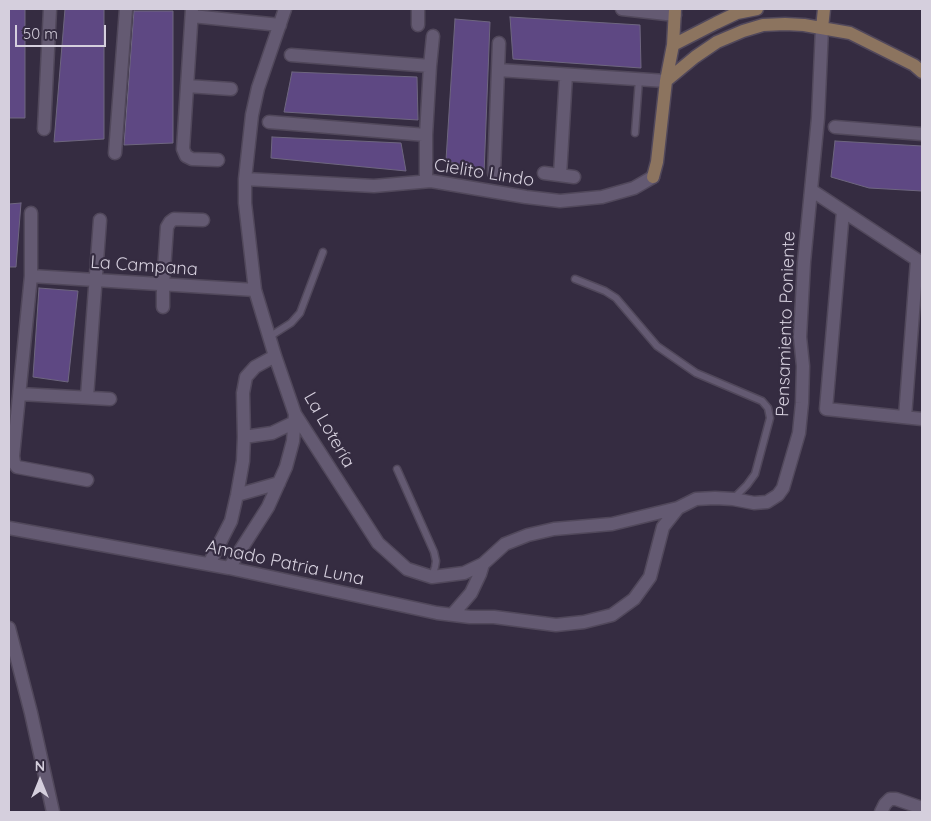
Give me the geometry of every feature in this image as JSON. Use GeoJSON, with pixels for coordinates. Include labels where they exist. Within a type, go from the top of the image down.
{"type":"FeatureCollection","features":[{"type":"Feature","properties":{"kind":"street"},"geometry":{"type":"LineString","coordinates":[[44,129],[50,9]]}},
{"type":"Feature","properties":{"kind":"street"},"geometry":{"type":"LineString","coordinates":[[115,152],[126,9]]}},
{"type":"Feature","properties":{"kind":"street","name":"La Lotería"},"geometry":{"type":"LineString","coordinates":[[285,9],[258,88],[252,114],[245,179],[245,203],[255,290],[295,418],[378,543],[407,569],[432,577],[464,573],[483,564],[505,544],[528,535],[554,528],[612,524],[678,508]]}},
{"type":"Feature","properties":{"kind":"street"},"geometry":{"type":"LineString","coordinates":[[418,9],[418,25]]}},
{"type":"Feature","properties":{"kind":"street"},"geometry":{"type":"LineString","coordinates":[[622,9],[675,12],[673,45],[666,81]]}},
{"type":"Feature","properties":{"kind":"street"},"geometry":{"type":"LineString","coordinates":[[673,45],[737,13],[757,9]]}},
{"type":"Feature","properties":{"kind":"street","name":"Pensamiento Poniente"},"geometry":{"type":"LineString","coordinates":[[678,508],[696,499],[715,498],[754,503],[767,502],[778,495],[783,488],[799,433],[802,403],[803,366],[800,337],[804,262],[818,118],[824,9]]}},
{"type":"Feature","properties":{"kind":"street"},"geometry":{"type":"LineString","coordinates":[[218,160],[192,159],[186,156],[183,149],[192,12],[280,25]]}},
{"type":"Feature","properties":{"kind":"street"},"geometry":{"type":"LineString","coordinates":[[498,70],[666,81],[717,42],[743,31],[763,26],[785,24],[804,25],[850,33],[919,68]]}},
{"type":"Feature","properties":{"kind":"street"},"geometry":{"type":"LineString","coordinates":[[426,181],[426,135],[433,36]]}},
{"type":"Feature","properties":{"kind":"street"},"geometry":{"type":"LineString","coordinates":[[494,173],[499,43]]}},
{"type":"Feature","properties":{"kind":"street"},"geometry":{"type":"LineString","coordinates":[[291,55],[430,66]]}},
{"type":"Feature","properties":{"kind":"street"},"geometry":{"type":"LineString","coordinates":[[544,173],[567,176],[566,75]]}},
{"type":"Feature","properties":{"kind":"street","name":"Cielito Lindo"},"geometry":{"type":"LineString","coordinates":[[245,179],[374,186],[426,181],[560,201],[602,197],[634,188],[653,177],[657,162],[666,81]]}},
{"type":"Feature","properties":{"kind":"street"},"geometry":{"type":"LineString","coordinates":[[187,86],[231,89]]}},
{"type":"Feature","properties":{"kind":"street"},"geometry":{"type":"LineString","coordinates":[[269,122],[426,135]]}},
{"type":"Feature","properties":{"kind":"street"},"geometry":{"type":"LineString","coordinates":[[835,127],[922,134]]}},
{"type":"Feature","properties":{"kind":"street"},"geometry":{"type":"LineString","coordinates":[[811,190],[920,261],[905,417]]}},
{"type":"Feature","properties":{"kind":"street"},"geometry":{"type":"LineString","coordinates":[[843,211],[826,409],[922,419]]}},
{"type":"Feature","properties":{"kind":"street"},"geometry":{"type":"LineString","coordinates":[[31,213],[31,276],[13,456],[14,463],[17,467],[87,480]]}},
{"type":"Feature","properties":{"kind":"street"},"geometry":{"type":"LineString","coordinates":[[163,307],[166,227],[174,219],[202,220]]}},
{"type":"Feature","properties":{"kind":"street"},"geometry":{"type":"LineString","coordinates":[[87,398],[100,220]]}},
{"type":"Feature","properties":{"kind":"street","name":"La Campana"},"geometry":{"type":"LineString","coordinates":[[31,276],[255,290]]}},
{"type":"Feature","properties":{"kind":"street"},"geometry":{"type":"LineString","coordinates":[[209,564],[231,520],[237,495],[243,461],[243,393],[246,376],[255,367],[275,356]]}},
{"type":"Feature","properties":{"kind":"street"},"geometry":{"type":"LineString","coordinates":[[20,394],[110,399]]}},
{"type":"Feature","properties":{"kind":"street"},"geometry":{"type":"LineString","coordinates":[[244,437],[281,430],[295,418]]}},
{"type":"Feature","properties":{"kind":"street"},"geometry":{"type":"LineString","coordinates":[[229,568],[268,507],[279,483],[286,467],[293,441],[295,418]]}},
{"type":"Feature","properties":{"kind":"street"},"geometry":{"type":"LineString","coordinates":[[237,495],[279,483]]}},
{"type":"Feature","properties":{"kind":"street","name":"Amado Patria Luna"},"geometry":{"type":"LineString","coordinates":[[9,528],[209,564],[437,613],[494,617],[556,625],[584,622],[612,615],[634,599],[650,577],[663,527],[678,508]]}},
{"type":"Feature","properties":{"kind":"street"},"geometry":{"type":"LineString","coordinates":[[231,520],[245,543]]}},
{"type":"Feature","properties":{"kind":"street"},"geometry":{"type":"LineString","coordinates":[[452,615],[471,593],[483,564]]}},
{"type":"Feature","properties":{"kind":"street"},"geometry":{"type":"LineString","coordinates":[[9,628],[54,812]]}},
{"type":"Feature","properties":{"kind":"street"},"geometry":{"type":"LineString","coordinates":[[881,812],[890,799],[896,799],[922,808]]}},
{"type":"Feature","properties":{"kind":"lane"},"geometry":{"type":"LineString","coordinates":[[635,133],[639,79]]}},
{"type":"Feature","properties":{"kind":"lane"},"geometry":{"type":"LineString","coordinates":[[269,337],[291,323],[300,313],[323,252]]}},
{"type":"Feature","properties":{"kind":"lane"},"geometry":{"type":"LineString","coordinates":[[575,279],[605,291],[616,298],[657,346],[696,373],[762,401],[768,408],[770,418],[755,474],[748,485],[733,499]]}},
{"type":"Feature","properties":{"kind":"lane"},"geometry":{"type":"LineString","coordinates":[[397,469],[434,552],[436,561],[432,577]]}},
{"type":"Feature","properties":{"kind":"building"},"geometry":{"type":"Polygon","coordinates":[[[9,9],[25,9],[25,118],[9,118],[9,9]]]}},
{"type":"Feature","properties":{"kind":"building"},"geometry":{"type":"Polygon","coordinates":[[[65,9],[104,9],[104,139],[54,142],[65,9]]]}},
{"type":"Feature","properties":{"kind":"building"},"geometry":{"type":"Polygon","coordinates":[[[134,11],[173,11],[173,143],[124,145],[134,11]]]}},
{"type":"Feature","properties":{"kind":"building"},"geometry":{"type":"Polygon","coordinates":[[[510,17],[640,25],[641,68],[513,59],[510,17]]]}},
{"type":"Feature","properties":{"kind":"building"},"geometry":{"type":"Polygon","coordinates":[[[455,19],[490,22],[484,174],[446,160],[455,19]]]}},
{"type":"Feature","properties":{"kind":"building"},"geometry":{"type":"Polygon","coordinates":[[[292,72],[417,77],[418,120],[284,112],[292,72]]]}},
{"type":"Feature","properties":{"kind":"building"},"geometry":{"type":"Polygon","coordinates":[[[272,137],[401,143],[406,171],[271,158],[272,137]]]}},
{"type":"Feature","properties":{"kind":"building"},"geometry":{"type":"Polygon","coordinates":[[[835,141],[922,146],[922,191],[869,188],[831,177],[835,141]]]}},
{"type":"Feature","properties":{"kind":"building"},"geometry":{"type":"Polygon","coordinates":[[[21,203],[16,267],[9,267],[9,204],[21,203]]]}},
{"type":"Feature","properties":{"kind":"building"},"geometry":{"type":"Polygon","coordinates":[[[39,288],[78,291],[68,382],[33,377],[39,288]]]}}]}
